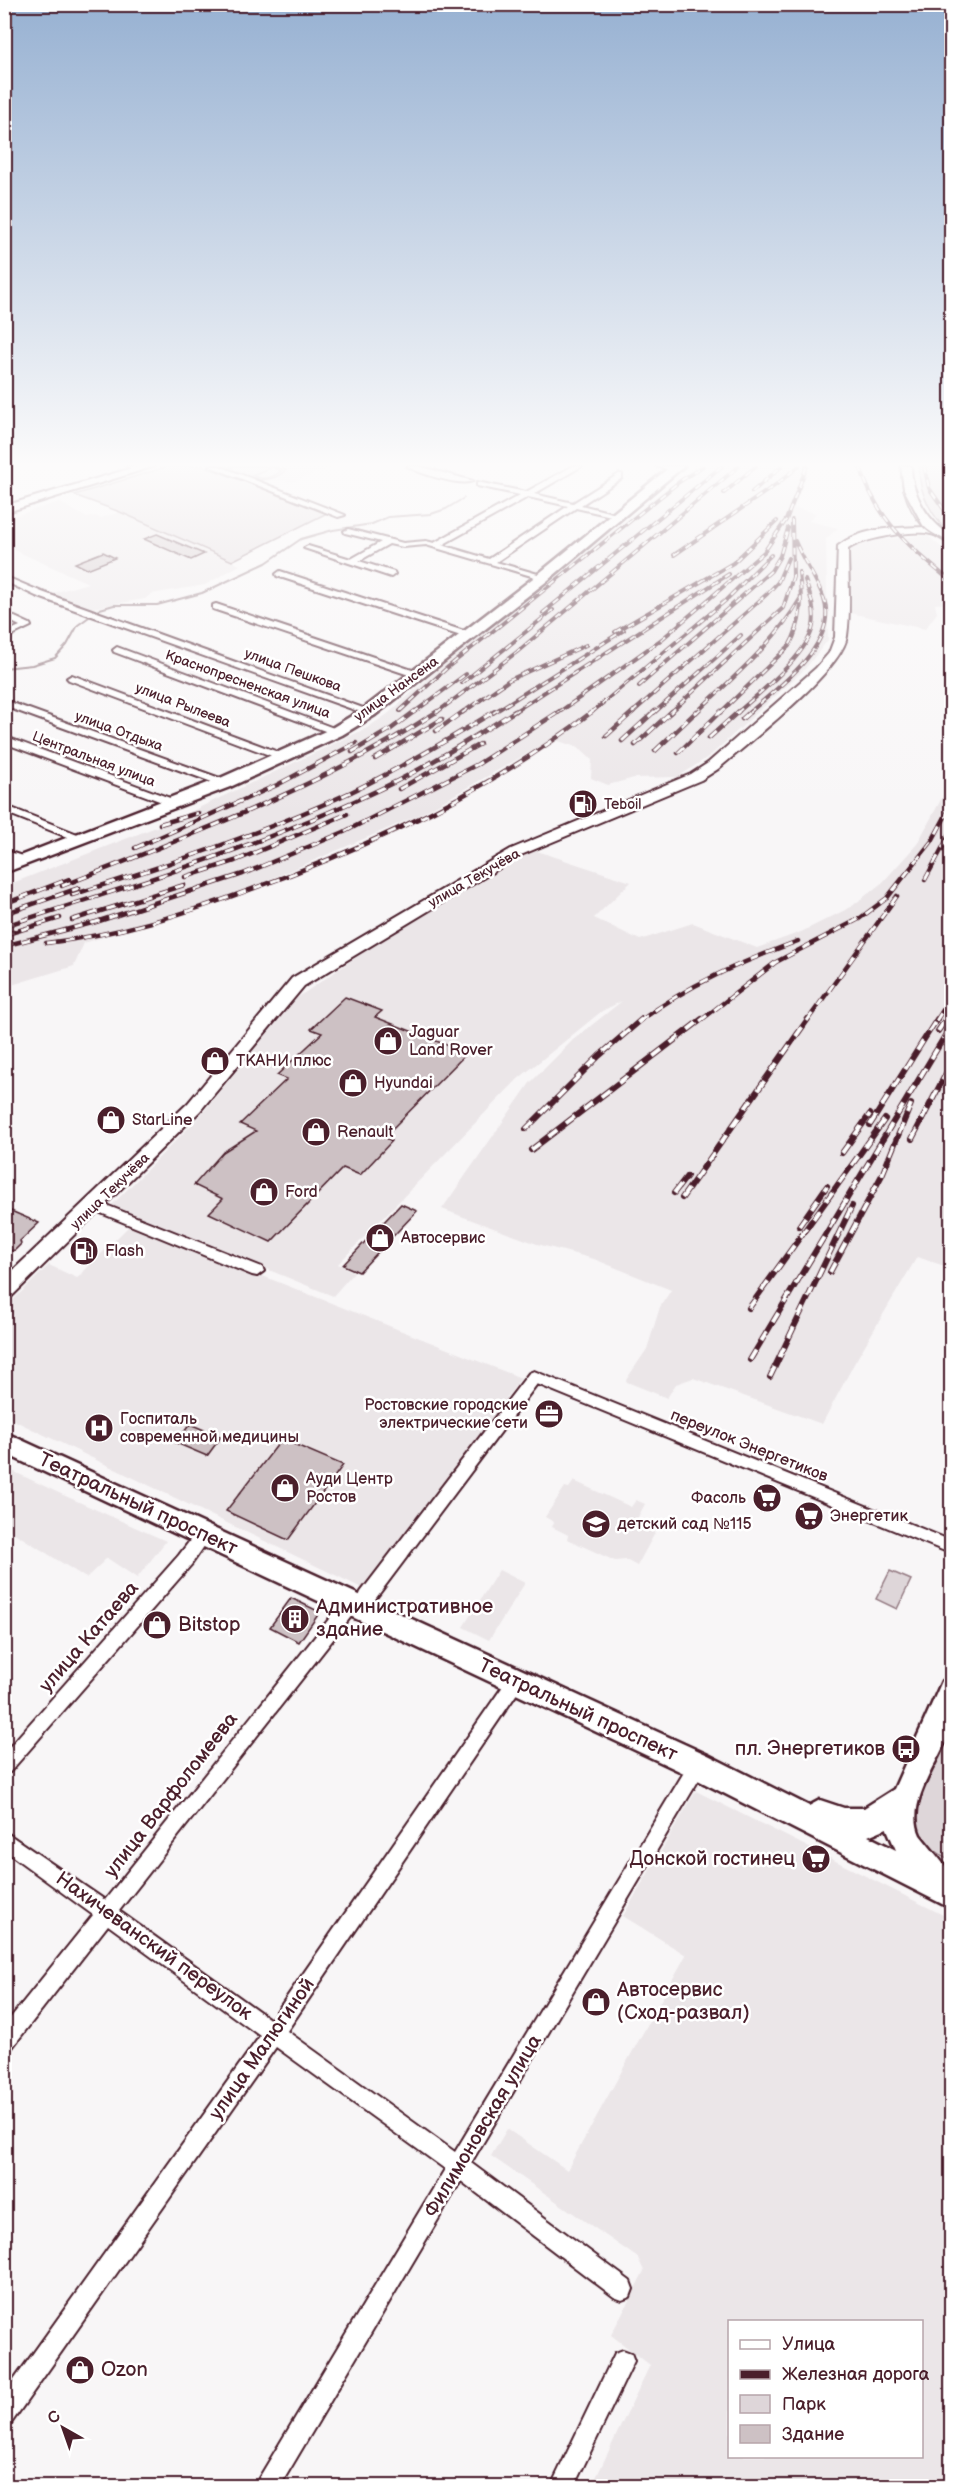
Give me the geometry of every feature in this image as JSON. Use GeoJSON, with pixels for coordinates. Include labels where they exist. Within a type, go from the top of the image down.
{"type":"FeatureCollection","features":[{"type":"Feature","properties":{"kind":"main road","name":"улица Нансена"},"geometry":{"type":"LineString","coordinates":[[4,868],[224,783],[336,732],[369,712],[536,582]]}},
{"type":"Feature","properties":{"kind":"main road","name":"улица Текучёва"},"geometry":{"type":"LineString","coordinates":[[4,1292],[96,1206],[194,1107],[298,982],[516,852],[696,777],[713,766],[821,671],[835,654],[841,637],[842,582]]}},
{"type":"Feature","properties":{"kind":"main road","name":"Театральный проспект"},"geometry":{"type":"LineString","coordinates":[[4,1428],[359,1600],[516,1682],[698,1765],[950,1893]]}},
{"type":"Feature","properties":{"kind":"main road","name":"Театральный проспект"},"geometry":{"type":"LineString","coordinates":[[4,1442],[204,1535],[359,1600],[719,1762],[839,1823],[865,1823],[879,1817],[902,1800]]}},
{"type":"Feature","properties":{"kind":"main road"},"geometry":{"type":"LineString","coordinates":[[950,1893],[909,1845],[901,1823],[902,1800],[945,1718],[951,1690]]}},
{"type":"Feature","properties":{"kind":"street","name":"улица Пешкова"},"geometry":{"type":"LineString","coordinates":[[13,582],[39,594],[369,712]]}},
{"type":"Feature","properties":{"kind":"street"},"geometry":{"type":"LineString","coordinates":[[305,582],[467,634]]}},
{"type":"Feature","properties":{"kind":"street"},"geometry":{"type":"LineString","coordinates":[[216,607],[418,675]]}},
{"type":"Feature","properties":{"kind":"street"},"geometry":{"type":"LineString","coordinates":[[4,614],[27,626],[4,636]]}},
{"type":"Feature","properties":{"kind":"street","name":"Краснопресненская улица"},"geometry":{"type":"LineString","coordinates":[[117,650],[336,732]]}},
{"type":"Feature","properties":{"kind":"street","name":"улица Рылеева"},"geometry":{"type":"LineString","coordinates":[[72,678],[284,757]]}},
{"type":"Feature","properties":{"kind":"street","name":"улица Отдыха"},"geometry":{"type":"LineString","coordinates":[[4,704],[224,783]]}},
{"type":"Feature","properties":{"kind":"street","name":"Центральная улица"},"geometry":{"type":"LineString","coordinates":[[4,739],[174,803]]}},
{"type":"Feature","properties":{"kind":"street"},"geometry":{"type":"LineString","coordinates":[[4,808],[81,839]]}},
{"type":"Feature","properties":{"kind":"street"},"geometry":{"type":"LineString","coordinates":[[4,852],[24,860]]}},
{"type":"Feature","properties":{"kind":"street"},"geometry":{"type":"LineString","coordinates":[[96,1206],[257,1271]]}},
{"type":"Feature","properties":{"kind":"street","name":"переулок Энергетиков"},"geometry":{"type":"LineString","coordinates":[[534,1377],[951,1548]]}},
{"type":"Feature","properties":{"kind":"street","name":"улица Варфоломеева"},"geometry":{"type":"LineString","coordinates":[[4,2042],[359,1600],[534,1377]]}},
{"type":"Feature","properties":{"kind":"street","name":"улица Катаева"},"geometry":{"type":"LineString","coordinates":[[4,1766],[204,1535]]}},
{"type":"Feature","properties":{"kind":"street","name":"улица Малюгиной"},"geometry":{"type":"LineString","coordinates":[[4,2414],[274,2033],[516,1682]]}},
{"type":"Feature","properties":{"kind":"street","name":"Филимоновская улица"},"geometry":{"type":"LineString","coordinates":[[267,2487],[698,1765]]}},
{"type":"Feature","properties":{"kind":"street","name":"Нахичеванский переулок"},"geometry":{"type":"LineString","coordinates":[[4,1839],[107,1911],[459,2167],[622,2289]]}},
{"type":"Feature","properties":{"kind":"street"},"geometry":{"type":"LineString","coordinates":[[562,2487],[623,2361]]}},
{"type":"Feature","properties":{"kind":"shaded area"},"geometry":{"type":"Polygon","coordinates":[[[86,582],[210,582],[151,594],[145,599],[91,608],[50,594],[88,583],[86,582]]]}},
{"type":"Feature","properties":{"kind":"shaded area"},"geometry":{"type":"Polygon","coordinates":[[[545,582],[827,582],[828,640],[805,669],[711,755],[678,777],[634,778],[608,785],[591,778],[592,760],[579,748],[553,739],[417,816],[227,898],[84,943],[74,966],[5,987],[5,886],[169,822],[367,728],[389,713],[474,637],[545,582]]]}},
{"type":"Feature","properties":{"kind":"shaded area"},"geometry":{"type":"Polygon","coordinates":[[[850,582],[951,582],[951,603],[935,604],[937,613],[925,629],[850,613],[850,582]]]}},
{"type":"Feature","properties":{"kind":"shaded area"},"geometry":{"type":"Polygon","coordinates":[[[951,781],[951,1268],[917,1257],[855,1362],[822,1424],[693,1378],[676,1384],[667,1398],[627,1382],[626,1380],[647,1349],[660,1307],[671,1290],[594,1259],[537,1244],[442,1209],[530,1083],[573,1040],[622,1001],[602,1011],[518,1079],[338,1264],[354,1272],[333,1296],[111,1206],[199,1117],[297,998],[377,943],[534,850],[631,882],[594,918],[640,940],[693,923],[757,948],[801,932],[851,907],[883,882],[917,844],[951,781]]]}},
{"type":"Feature","properties":{"kind":"shaded area"},"geometry":{"type":"Polygon","coordinates":[[[131,1224],[521,1378],[364,1589],[5,1416],[4,1309],[49,1265],[77,1278],[131,1224]]]}},
{"type":"Feature","properties":{"kind":"shaded area"},"geometry":{"type":"Polygon","coordinates":[[[4,1467],[166,1541],[137,1578],[107,1558],[86,1578],[5,1527],[4,1467]]]}},
{"type":"Feature","properties":{"kind":"shaded area","name":"детский сад №115"},"geometry":{"type":"Polygon","coordinates":[[[574,1481],[631,1507],[636,1500],[645,1504],[638,1517],[639,1526],[655,1533],[637,1566],[626,1560],[615,1561],[567,1539],[568,1535],[552,1527],[554,1522],[545,1517],[565,1487],[569,1488],[574,1481]]]}},
{"type":"Feature","properties":{"kind":"shaded area"},"geometry":{"type":"Polygon","coordinates":[[[499,1570],[525,1583],[489,1640],[463,1627],[499,1570]]]}},
{"type":"Feature","properties":{"kind":"shaded area"},"geometry":{"type":"Polygon","coordinates":[[[696,1791],[951,1919],[951,2486],[592,2486],[650,2365],[611,2335],[644,2271],[638,2258],[491,2156],[507,2129],[567,2170],[686,1955],[623,1916],[696,1791]]]}},
{"type":"Feature","properties":{"kind":"green space"},"geometry":{"type":"Polygon","coordinates":[[[890,1571],[911,1580],[897,1609],[876,1599],[890,1571]]]}},
{"type":"Feature","properties":{"kind":"green space"},"geometry":{"type":"Polygon","coordinates":[[[951,1727],[951,1861],[925,1841],[916,1821],[920,1798],[942,1742],[951,1727]]]}},
{"type":"Feature","properties":{"kind":"building"},"geometry":{"type":"Polygon","coordinates":[[[345,997],[382,1011],[375,1017],[467,1053],[384,1137],[392,1141],[360,1175],[343,1168],[271,1242],[209,1213],[223,1199],[194,1185],[223,1152],[256,1131],[240,1124],[287,1079],[277,1075],[322,1033],[311,1029],[345,997]]]}},
{"type":"Feature","properties":{"kind":"building","name":"Автосервис"},"geometry":{"type":"Polygon","coordinates":[[[401,1204],[417,1211],[359,1272],[343,1265],[401,1204]]]}},
{"type":"Feature","properties":{"kind":"building"},"geometry":{"type":"Polygon","coordinates":[[[4,1208],[39,1223],[20,1241],[21,1244],[15,1250],[4,1252],[4,1208]]]}},
{"type":"Feature","properties":{"kind":"building","name":"Flash"},"geometry":{"type":"Polygon","coordinates":[[[84,1244],[95,1249],[83,1259],[73,1254],[84,1244]]]}},
{"type":"Feature","properties":{"kind":"building"},"geometry":{"type":"Polygon","coordinates":[[[190,1424],[221,1437],[207,1456],[176,1443],[190,1424]]]}},
{"type":"Feature","properties":{"kind":"building","name":"Ауди Центр Ростов"},"geometry":{"type":"Polygon","coordinates":[[[282,1439],[343,1465],[288,1540],[226,1511],[282,1439]]]}},
{"type":"Feature","properties":{"kind":"building","name":"Административное здание"},"geometry":{"type":"Polygon","coordinates":[[[291,1598],[320,1612],[299,1642],[270,1627],[291,1598]]]}},
{"type":"Feature","properties":{"kind":"waterway"},"geometry":{"type":"LineString","coordinates":[[4,668],[32,665],[55,658],[67,645],[78,625],[100,609],[114,605],[157,605],[202,593],[225,582]]}},
{"type":"Feature","properties":{"kind":"railway"},"geometry":{"type":"LineString","coordinates":[[400,711],[448,667],[554,582]]}},
{"type":"Feature","properties":{"kind":"railway"},"geometry":{"type":"LineString","coordinates":[[543,613],[580,582]]}},
{"type":"Feature","properties":{"kind":"railway"},"geometry":{"type":"LineString","coordinates":[[436,713],[517,652],[600,582]]}},
{"type":"Feature","properties":{"kind":"railway"},"geometry":{"type":"LineString","coordinates":[[615,632],[700,582]]}},
{"type":"Feature","properties":{"kind":"railway"},"geometry":{"type":"LineString","coordinates":[[512,713],[716,582]]}},
{"type":"Feature","properties":{"kind":"railway"},"geometry":{"type":"LineString","coordinates":[[558,713],[662,639],[729,582]]}},
{"type":"Feature","properties":{"kind":"railway"},"geometry":{"type":"LineString","coordinates":[[591,713],[725,601],[744,582]]}},
{"type":"Feature","properties":{"kind":"railway"},"geometry":{"type":"LineString","coordinates":[[639,686],[758,582]]}},
{"type":"Feature","properties":{"kind":"railway"},"geometry":{"type":"LineString","coordinates":[[632,713],[778,582]]}},
{"type":"Feature","properties":{"kind":"railway"},"geometry":{"type":"LineString","coordinates":[[670,713],[783,608],[791,582]]}},
{"type":"Feature","properties":{"kind":"railway"},"geometry":{"type":"LineString","coordinates":[[720,713],[789,646],[799,619],[800,582]]}},
{"type":"Feature","properties":{"kind":"railway"},"geometry":{"type":"LineString","coordinates":[[737,713],[793,661],[809,637],[814,614],[806,582]]}},
{"type":"Feature","properties":{"kind":"railway"},"geometry":{"type":"LineString","coordinates":[[749,713],[789,677],[815,648],[823,632],[826,616],[824,599],[817,582]]}},
{"type":"Feature","properties":{"kind":"railway"},"geometry":{"type":"LineString","coordinates":[[696,713],[778,631],[800,599]]}},
{"type":"Feature","properties":{"kind":"railway"},"geometry":{"type":"LineString","coordinates":[[462,683],[553,610]]}},
{"type":"Feature","properties":{"kind":"railway"},"geometry":{"type":"LineString","coordinates":[[493,713],[624,630]]}},
{"type":"Feature","properties":{"kind":"railway"},"geometry":{"type":"LineString","coordinates":[[654,713],[741,635]]}},
{"type":"Feature","properties":{"kind":"railway"},"geometry":{"type":"LineString","coordinates":[[462,713],[509,680],[586,645]]}},
{"type":"Feature","properties":{"kind":"railway"},"geometry":{"type":"LineString","coordinates":[[413,713],[466,674]]}},
{"type":"Feature","properties":{"kind":"railway"},"geometry":{"type":"LineString","coordinates":[[352,752],[391,729],[415,711]]}},
{"type":"Feature","properties":{"kind":"railway"},"geometry":{"type":"LineString","coordinates":[[62,886],[255,808],[348,763],[438,711]]}},
{"type":"Feature","properties":{"kind":"railway"},"geometry":{"type":"LineString","coordinates":[[436,731],[464,711]]}},
{"type":"Feature","properties":{"kind":"railway"},"geometry":{"type":"LineString","coordinates":[[72,895],[283,822],[388,773],[495,711]]}},
{"type":"Feature","properties":{"kind":"railway"},"geometry":{"type":"LineString","coordinates":[[4,926],[203,861],[301,824],[397,781],[457,748],[515,711]]}},
{"type":"Feature","properties":{"kind":"railway"},"geometry":{"type":"LineString","coordinates":[[4,946],[96,922],[243,874],[344,832],[478,764],[560,711]]}},
{"type":"Feature","properties":{"kind":"railway"},"geometry":{"type":"LineString","coordinates":[[46,943],[99,935],[202,907],[297,872],[386,835],[472,791],[514,766],[593,711]]}},
{"type":"Feature","properties":{"kind":"railway"},"geometry":{"type":"LineString","coordinates":[[606,736],[634,711]]}},
{"type":"Feature","properties":{"kind":"railway"},"geometry":{"type":"LineString","coordinates":[[622,741],[655,711]]}},
{"type":"Feature","properties":{"kind":"railway"},"geometry":{"type":"LineString","coordinates":[[635,745],[672,711]]}},
{"type":"Feature","properties":{"kind":"railway"},"geometry":{"type":"LineString","coordinates":[[655,751],[697,711]]}},
{"type":"Feature","properties":{"kind":"railway"},"geometry":{"type":"LineString","coordinates":[[678,753],[721,711]]}},
{"type":"Feature","properties":{"kind":"railway"},"geometry":{"type":"LineString","coordinates":[[709,738],[739,711]]}},
{"type":"Feature","properties":{"kind":"railway"},"geometry":{"type":"LineString","coordinates":[[742,719],[751,711]]}},
{"type":"Feature","properties":{"kind":"railway"},"geometry":{"type":"LineString","coordinates":[[375,759],[442,719]]}},
{"type":"Feature","properties":{"kind":"railway"},"geometry":{"type":"LineString","coordinates":[[135,848],[277,785],[356,743]]}},
{"type":"Feature","properties":{"kind":"railway"},"geometry":{"type":"LineString","coordinates":[[399,789],[480,744]]}},
{"type":"Feature","properties":{"kind":"railway"},"geometry":{"type":"LineString","coordinates":[[700,1021],[776,962],[859,919],[887,898],[932,841],[952,804]]}},
{"type":"Feature","properties":{"kind":"railway"},"geometry":{"type":"LineString","coordinates":[[160,824],[198,813]]}},
{"type":"Feature","properties":{"kind":"railway"},"geometry":{"type":"LineString","coordinates":[[185,877],[235,861],[347,814]]}},
{"type":"Feature","properties":{"kind":"railway"},"geometry":{"type":"LineString","coordinates":[[925,880],[952,830]]}},
{"type":"Feature","properties":{"kind":"railway"},"geometry":{"type":"LineString","coordinates":[[4,904],[69,879]]}},
{"type":"Feature","properties":{"kind":"railway"},"geometry":{"type":"LineString","coordinates":[[72,920],[184,885]]}},
{"type":"Feature","properties":{"kind":"railway"},"geometry":{"type":"LineString","coordinates":[[4,914],[79,888]]}},
{"type":"Feature","properties":{"kind":"railway"},"geometry":{"type":"LineString","coordinates":[[807,1021],[897,896]]}},
{"type":"Feature","properties":{"kind":"railway"},"geometry":{"type":"LineString","coordinates":[[4,935],[60,918]]}},
{"type":"Feature","properties":{"kind":"railway"},"geometry":{"type":"LineString","coordinates":[[640,1021],[677,996],[716,975],[798,941]]}},
{"type":"Feature","properties":{"kind":"railway"},"geometry":{"type":"LineString","coordinates":[[936,1021],[952,996]]}},
{"type":"Feature","properties":{"kind":"railway"},"geometry":{"type":"LineString","coordinates":[[945,1021],[952,1010]]}},
{"type":"Feature","properties":{"kind":"railway"},"geometry":{"type":"LineString","coordinates":[[526,1129],[599,1056],[642,1019]]}},
{"type":"Feature","properties":{"kind":"railway"},"geometry":{"type":"LineString","coordinates":[[531,1150],[702,1019]]}},
{"type":"Feature","properties":{"kind":"railway"},"geometry":{"type":"LineString","coordinates":[[682,1198],[808,1019]]}},
{"type":"Feature","properties":{"kind":"railway"},"geometry":{"type":"LineString","coordinates":[[870,1125],[937,1019]]}},
{"type":"Feature","properties":{"kind":"railway"},"geometry":{"type":"LineString","coordinates":[[938,1031],[946,1019]]}},
{"type":"Feature","properties":{"kind":"railway"},"geometry":{"type":"LineString","coordinates":[[750,1360],[952,1024]]}},
{"type":"Feature","properties":{"kind":"railway"},"geometry":{"type":"LineString","coordinates":[[912,1139],[952,1062]]}},
{"type":"Feature","properties":{"kind":"railway"},"geometry":{"type":"LineString","coordinates":[[830,1272],[882,1175],[911,1104]]}},
{"type":"Feature","properties":{"kind":"railway"},"geometry":{"type":"LineString","coordinates":[[842,1153],[870,1114]]}},
{"type":"Feature","properties":{"kind":"railway"},"geometry":{"type":"LineString","coordinates":[[749,1308],[885,1119]]}},
{"type":"Feature","properties":{"kind":"railway"},"geometry":{"type":"LineString","coordinates":[[674,1193],[687,1176]]}},
{"type":"Feature","properties":{"kind":"railway"},"geometry":{"type":"LineString","coordinates":[[799,1226],[827,1186]]}},
{"type":"Feature","properties":{"kind":"railway"},"geometry":{"type":"LineString","coordinates":[[770,1377],[852,1206]]}},
{"type":"Feature","properties":{"kind":"place","name":"Teboil"},"geometry":{"type":"Point","coordinates":[583,804]}},
{"type":"Feature","properties":{"kind":"place","name":"Jaguar Land Rover"},"geometry":{"type":"Point","coordinates":[388,1041]}},
{"type":"Feature","properties":{"kind":"place","name":"ТКАНИ плюс"},"geometry":{"type":"Point","coordinates":[215,1061]}},
{"type":"Feature","properties":{"kind":"place","name":"Hyundai"},"geometry":{"type":"Point","coordinates":[353,1083]}},
{"type":"Feature","properties":{"kind":"place","name":"StarLine"},"geometry":{"type":"Point","coordinates":[111,1120]}},
{"type":"Feature","properties":{"kind":"place","name":"Renault"},"geometry":{"type":"Point","coordinates":[316,1132]}},
{"type":"Feature","properties":{"kind":"place","name":"Ford"},"geometry":{"type":"Point","coordinates":[264,1192]}},
{"type":"Feature","properties":{"kind":"place","name":"Автосервис"},"geometry":{"type":"Point","coordinates":[380,1238]}},
{"type":"Feature","properties":{"kind":"place","name":"Flash"},"geometry":{"type":"Point","coordinates":[84,1251]}},
{"type":"Feature","properties":{"kind":"place","name":"Ростовские городские электрические сети"},"geometry":{"type":"Point","coordinates":[549,1414]}},
{"type":"Feature","properties":{"kind":"place","name":"Госпиталь современной медицины"},"geometry":{"type":"Point","coordinates":[99,1428]}},
{"type":"Feature","properties":{"kind":"place","name":"Ауди Центр Ростов"},"geometry":{"type":"Point","coordinates":[285,1488]}},
{"type":"Feature","properties":{"kind":"place","name":"Фасоль"},"geometry":{"type":"Point","coordinates":[767,1498]}},
{"type":"Feature","properties":{"kind":"place","name":"Энергетик"},"geometry":{"type":"Point","coordinates":[809,1516]}},
{"type":"Feature","properties":{"kind":"place","name":"детский сад №115"},"geometry":{"type":"Point","coordinates":[596,1524]}},
{"type":"Feature","properties":{"kind":"place","name":"Административное здание"},"geometry":{"type":"Point","coordinates":[295,1619]}},
{"type":"Feature","properties":{"kind":"place","name":"Bitstop"},"geometry":{"type":"Point","coordinates":[157,1625]}},
{"type":"Feature","properties":{"kind":"place","name":"пл. Энергетиков"},"geometry":{"type":"Point","coordinates":[906,1749]}},
{"type":"Feature","properties":{"kind":"place","name":"Донской гостинец"},"geometry":{"type":"Point","coordinates":[816,1859]}},
{"type":"Feature","properties":{"kind":"place","name":"Автосервис (Сход-развал)"},"geometry":{"type":"Point","coordinates":[596,2002]}},
{"type":"Feature","properties":{"kind":"place","name":"Ozon"},"geometry":{"type":"Point","coordinates":[80,2370]}}]}
